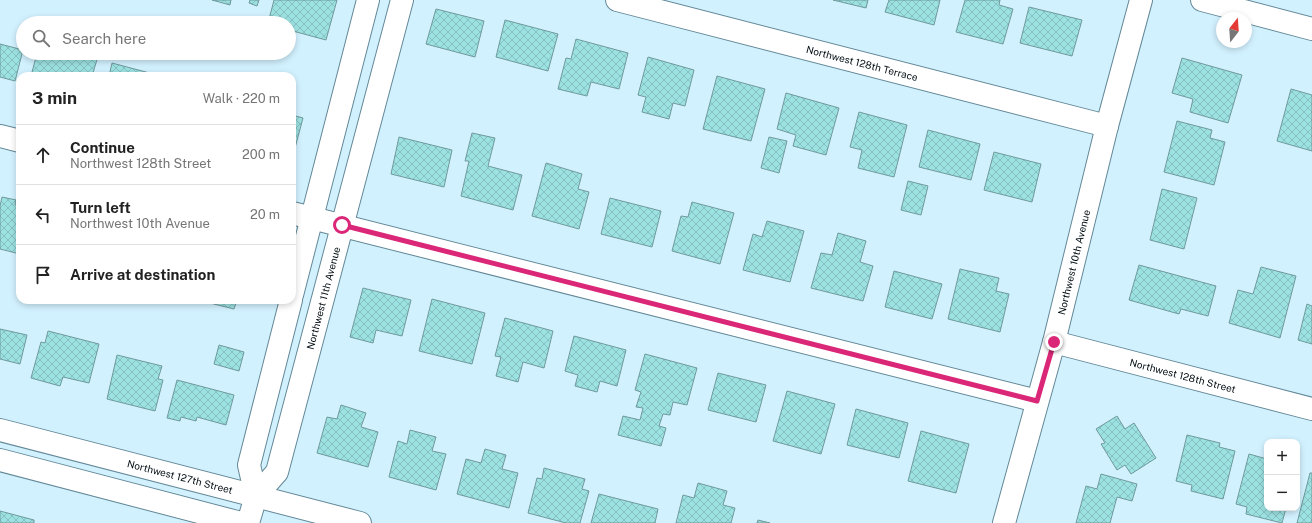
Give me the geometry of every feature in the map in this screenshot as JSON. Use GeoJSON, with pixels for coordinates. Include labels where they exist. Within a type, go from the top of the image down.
{"type":"FeatureCollection","features":[{"type":"Feature","properties":{"kind":"street"},"geometry":{"type":"LineString","coordinates":[[296,263],[302,215],[368,0]]}},
{"type":"Feature","properties":{"kind":"street","name":"Northwest 11th Avenue"},"geometry":{"type":"LineString","coordinates":[[248,523],[256,496],[277,472],[402,0]]}},
{"type":"Feature","properties":{"kind":"street","name":"Northwest 128th Terrace"},"geometry":{"type":"LineString","coordinates":[[617,0],[1107,126]]}},
{"type":"Feature","properties":{"kind":"street","name":"Northwest 10th Avenue"},"geometry":{"type":"LineString","coordinates":[[1004,523],[1054,342],[1107,126],[1141,0]]}},
{"type":"Feature","properties":{"kind":"street"},"geometry":{"type":"LineString","coordinates":[[1202,0],[1312,29]]}},
{"type":"Feature","properties":{"kind":"street"},"geometry":{"type":"LineString","coordinates":[[0,136],[16,140]]}},
{"type":"Feature","properties":{"kind":"street"},"geometry":{"type":"LineString","coordinates":[[302,215],[1037,401]]}},
{"type":"Feature","properties":{"kind":"street","name":"Northwest 11th Avenue"},"geometry":{"type":"LineString","coordinates":[[256,496],[249,464],[290,304]]}},
{"type":"Feature","properties":{"kind":"street","name":"Northwest 128th Street"},"geometry":{"type":"LineString","coordinates":[[1054,342],[1312,409]]}},
{"type":"Feature","properties":{"kind":"street","name":"Northwest 127th Street"},"geometry":{"type":"LineString","coordinates":[[0,430],[360,523]]}},
{"type":"Feature","properties":{"kind":"street"},"geometry":{"type":"LineString","coordinates":[[0,460],[241,523]]}},
{"type":"Feature","properties":{"kind":"building"},"geometry":{"type":"Polygon","coordinates":[[[212,0],[231,0],[230,5],[212,0]]]}},
{"type":"Feature","properties":{"kind":"building"},"geometry":{"type":"Polygon","coordinates":[[[250,0],[259,0],[257,6],[249,3],[250,0]]]}},
{"type":"Feature","properties":{"kind":"building"},"geometry":{"type":"Polygon","coordinates":[[[274,0],[337,0],[326,40],[296,32],[296,16],[270,16],[274,0]]]}},
{"type":"Feature","properties":{"kind":"building"},"geometry":{"type":"Polygon","coordinates":[[[833,0],[868,0],[866,8],[833,0]]]}},
{"type":"Feature","properties":{"kind":"building"},"geometry":{"type":"Polygon","coordinates":[[[889,0],[940,0],[934,25],[885,12],[889,0]]]}},
{"type":"Feature","properties":{"kind":"building"},"geometry":{"type":"Polygon","coordinates":[[[965,0],[1000,0],[999,5],[1013,9],[1003,44],[956,32],[965,0]]]}},
{"type":"Feature","properties":{"kind":"building"},"geometry":{"type":"Polygon","coordinates":[[[1029,7],[1082,20],[1072,56],[1020,43],[1029,7]]]}},
{"type":"Feature","properties":{"kind":"building"},"geometry":{"type":"Polygon","coordinates":[[[436,9],[484,21],[475,57],[426,44],[436,9]]]}},
{"type":"Feature","properties":{"kind":"building"},"geometry":{"type":"Polygon","coordinates":[[[505,20],[558,34],[548,71],[496,57],[505,20]]]}},
{"type":"Feature","properties":{"kind":"building"},"geometry":{"type":"Polygon","coordinates":[[[576,39],[628,53],[619,89],[591,82],[587,96],[558,89],[566,58],[571,59],[576,39]]]}},
{"type":"Feature","properties":{"kind":"building"},"geometry":{"type":"Polygon","coordinates":[[[0,44],[16,48],[16,60],[20,60],[17,72],[16,72],[15,81],[0,77],[0,44]]]}},
{"type":"Feature","properties":{"kind":"building"},"geometry":{"type":"Polygon","coordinates":[[[648,57],[694,70],[685,106],[673,103],[669,119],[642,112],[646,97],[638,95],[648,57]]]}},
{"type":"Feature","properties":{"kind":"building"},"geometry":{"type":"Polygon","coordinates":[[[1182,58],[1242,75],[1228,123],[1190,112],[1193,99],[1172,93],[1182,58]]]}},
{"type":"Feature","properties":{"kind":"building"},"geometry":{"type":"Polygon","coordinates":[[[35,60],[97,60],[93,72],[32,72],[35,60]]]}},
{"type":"Feature","properties":{"kind":"building"},"geometry":{"type":"Polygon","coordinates":[[[112,63],[146,72],[110,72],[112,63]]]}},
{"type":"Feature","properties":{"kind":"building"},"geometry":{"type":"Polygon","coordinates":[[[717,76],[765,89],[751,141],[703,129],[717,76]]]}},
{"type":"Feature","properties":{"kind":"building"},"geometry":{"type":"Polygon","coordinates":[[[1291,89],[1312,95],[1312,151],[1277,141],[1291,89]]]}},
{"type":"Feature","properties":{"kind":"building"},"geometry":{"type":"Polygon","coordinates":[[[786,93],[839,108],[826,155],[793,146],[796,135],[777,129],[786,93]]]}},
{"type":"Feature","properties":{"kind":"building"},"geometry":{"type":"Polygon","coordinates":[[[859,112],[907,125],[894,177],[858,168],[862,150],[850,147],[859,112]]]}},
{"type":"Feature","properties":{"kind":"building"},"geometry":{"type":"Polygon","coordinates":[[[296,116],[303,118],[296,144],[296,116]]]}},
{"type":"Feature","properties":{"kind":"building"},"geometry":{"type":"Polygon","coordinates":[[[1177,121],[1212,130],[1210,138],[1225,142],[1214,185],[1164,172],[1177,121]]]}},
{"type":"Feature","properties":{"kind":"building"},"geometry":{"type":"Polygon","coordinates":[[[928,130],[980,144],[971,180],[919,167],[928,130]]]}},
{"type":"Feature","properties":{"kind":"building"},"geometry":{"type":"Polygon","coordinates":[[[472,133],[495,138],[488,166],[522,175],[513,210],[461,196],[469,161],[465,161],[472,133]]]}},
{"type":"Feature","properties":{"kind":"building"},"geometry":{"type":"Polygon","coordinates":[[[399,137],[452,150],[444,187],[391,174],[399,137]]]}},
{"type":"Feature","properties":{"kind":"building"},"geometry":{"type":"Polygon","coordinates":[[[769,137],[787,141],[779,173],[761,168],[769,137]]]}},
{"type":"Feature","properties":{"kind":"building"},"geometry":{"type":"Polygon","coordinates":[[[994,152],[1041,164],[1032,202],[984,190],[994,152]]]}},
{"type":"Feature","properties":{"kind":"building"},"geometry":{"type":"Polygon","coordinates":[[[546,163],[582,174],[578,189],[589,192],[579,229],[532,216],[546,163]]]}},
{"type":"Feature","properties":{"kind":"building"},"geometry":{"type":"Polygon","coordinates":[[[908,181],[928,186],[921,215],[901,210],[908,181]]]}},
{"type":"Feature","properties":{"kind":"building"},"geometry":{"type":"Polygon","coordinates":[[[1162,189],[1197,198],[1184,249],[1150,240],[1162,189]]]}},
{"type":"Feature","properties":{"kind":"building"},"geometry":{"type":"Polygon","coordinates":[[[2,197],[16,200],[16,253],[0,249],[0,206],[2,197]]]}},
{"type":"Feature","properties":{"kind":"building"},"geometry":{"type":"Polygon","coordinates":[[[610,198],[661,211],[652,247],[601,234],[610,198]]]}},
{"type":"Feature","properties":{"kind":"building"},"geometry":{"type":"Polygon","coordinates":[[[692,202],[734,213],[720,264],[672,251],[681,216],[688,217],[692,202]]]}},
{"type":"Feature","properties":{"kind":"building"},"geometry":{"type":"Polygon","coordinates":[[[767,221],[804,231],[790,282],[743,270],[753,234],[762,237],[767,221]]]}},
{"type":"Feature","properties":{"kind":"building"},"geometry":{"type":"Polygon","coordinates":[[[838,233],[866,241],[860,262],[873,266],[863,301],[811,288],[821,253],[832,255],[838,233]]]}},
{"type":"Feature","properties":{"kind":"building"},"geometry":{"type":"Polygon","coordinates":[[[1139,265],[1216,286],[1208,316],[1181,309],[1179,314],[1129,300],[1139,265]]]}},
{"type":"Feature","properties":{"kind":"building"},"geometry":{"type":"Polygon","coordinates":[[[1261,267],[1296,276],[1280,338],[1229,323],[1238,290],[1253,294],[1261,267]]]}},
{"type":"Feature","properties":{"kind":"building"},"geometry":{"type":"Polygon","coordinates":[[[960,269],[999,278],[996,291],[1009,294],[1000,332],[948,319],[960,269]]]}},
{"type":"Feature","properties":{"kind":"building"},"geometry":{"type":"Polygon","coordinates":[[[894,271],[942,284],[932,319],[885,307],[894,271]]]}},
{"type":"Feature","properties":{"kind":"building"},"geometry":{"type":"Polygon","coordinates":[[[363,288],[411,300],[402,336],[376,330],[373,343],[350,337],[363,288]]]}},
{"type":"Feature","properties":{"kind":"building"},"geometry":{"type":"Polygon","coordinates":[[[432,299],[485,313],[472,364],[419,351],[432,299]]]}},
{"type":"Feature","properties":{"kind":"building"},"geometry":{"type":"Polygon","coordinates":[[[214,304],[236,304],[234,309],[214,304]]]}},
{"type":"Feature","properties":{"kind":"building"},"geometry":{"type":"Polygon","coordinates":[[[1307,304],[1312,306],[1312,344],[1298,340],[1307,304]]]}},
{"type":"Feature","properties":{"kind":"building"},"geometry":{"type":"Polygon","coordinates":[[[505,318],[553,331],[544,368],[523,362],[518,382],[496,376],[501,357],[495,356],[505,318]]]}},
{"type":"Feature","properties":{"kind":"building"},"geometry":{"type":"Polygon","coordinates":[[[0,329],[27,335],[20,364],[0,359],[0,329]]]}},
{"type":"Feature","properties":{"kind":"building"},"geometry":{"type":"Polygon","coordinates":[[[48,331],[99,344],[89,383],[63,377],[60,386],[31,378],[41,342],[45,343],[48,331]]]}},
{"type":"Feature","properties":{"kind":"building"},"geometry":{"type":"Polygon","coordinates":[[[574,336],[626,350],[617,386],[600,381],[597,392],[575,386],[578,375],[565,371],[574,336]]]}},
{"type":"Feature","properties":{"kind":"building"},"geometry":{"type":"Polygon","coordinates":[[[219,345],[244,352],[239,371],[214,364],[219,345]]]}},
{"type":"Feature","properties":{"kind":"building"},"geometry":{"type":"Polygon","coordinates":[[[645,354],[697,368],[687,405],[673,402],[670,415],[663,414],[659,426],[666,428],[661,446],[618,435],[623,416],[640,420],[643,408],[636,407],[641,392],[635,390],[645,354]]]}},
{"type":"Feature","properties":{"kind":"building"},"geometry":{"type":"Polygon","coordinates":[[[117,355],[162,366],[158,379],[163,380],[155,411],[107,399],[117,355]]]}},
{"type":"Feature","properties":{"kind":"building"},"geometry":{"type":"Polygon","coordinates":[[[718,373],[766,385],[756,422],[708,410],[718,373]]]}},
{"type":"Feature","properties":{"kind":"building"},"geometry":{"type":"Polygon","coordinates":[[[177,380],[234,395],[226,425],[197,417],[196,421],[181,417],[180,421],[167,418],[177,380]]]}},
{"type":"Feature","properties":{"kind":"building"},"geometry":{"type":"Polygon","coordinates":[[[787,391],[835,404],[821,454],[773,441],[787,391]]]}},
{"type":"Feature","properties":{"kind":"building"},"geometry":{"type":"Polygon","coordinates":[[[341,405],[366,413],[361,427],[378,432],[368,467],[317,453],[327,417],[337,419],[341,405]]]}},
{"type":"Feature","properties":{"kind":"building"},"geometry":{"type":"Polygon","coordinates":[[[856,409],[908,423],[899,458],[847,445],[856,409]]]}},
{"type":"Feature","properties":{"kind":"building"},"geometry":{"type":"Polygon","coordinates":[[[1117,416],[1125,429],[1134,423],[1156,458],[1131,474],[1125,465],[1117,470],[1101,444],[1105,443],[1096,429],[1117,416]]]}},
{"type":"Feature","properties":{"kind":"building"},"geometry":{"type":"Polygon","coordinates":[[[410,430],[436,437],[432,451],[446,454],[436,490],[389,477],[398,441],[407,444],[410,430]]]}},
{"type":"Feature","properties":{"kind":"building"},"geometry":{"type":"Polygon","coordinates":[[[921,431],[969,444],[956,493],[908,481],[921,431]]]}},
{"type":"Feature","properties":{"kind":"building"},"geometry":{"type":"Polygon","coordinates":[[[1187,435],[1220,443],[1219,447],[1235,451],[1223,499],[1191,491],[1192,485],[1176,481],[1187,435]]]}},
{"type":"Feature","properties":{"kind":"building"},"geometry":{"type":"Polygon","coordinates":[[[485,449],[506,455],[502,469],[518,473],[509,508],[457,494],[466,459],[481,463],[485,449]]]}},
{"type":"Feature","properties":{"kind":"building"},"geometry":{"type":"Polygon","coordinates":[[[1249,454],[1264,458],[1264,511],[1285,511],[1282,523],[1246,514],[1247,507],[1236,504],[1249,454]]]}},
{"type":"Feature","properties":{"kind":"building"},"geometry":{"type":"Polygon","coordinates":[[[544,468],[585,479],[582,489],[589,491],[580,523],[566,523],[528,513],[537,478],[542,479],[544,468]]]}},
{"type":"Feature","properties":{"kind":"building"},"geometry":{"type":"Polygon","coordinates":[[[1310,473],[1312,473],[1312,523],[1297,523],[1310,473]]]}},
{"type":"Feature","properties":{"kind":"building"},"geometry":{"type":"Polygon","coordinates":[[[1101,474],[1137,484],[1132,501],[1117,497],[1110,523],[1076,523],[1086,486],[1097,489],[1101,474]]]}},
{"type":"Feature","properties":{"kind":"building"},"geometry":{"type":"Polygon","coordinates":[[[698,483],[727,491],[723,505],[735,508],[731,523],[676,523],[683,495],[694,498],[698,483]]]}},
{"type":"Feature","properties":{"kind":"building"},"geometry":{"type":"Polygon","coordinates":[[[599,494],[658,509],[655,523],[591,523],[599,494]]]}},
{"type":"Feature","properties":{"kind":"building"},"geometry":{"type":"Polygon","coordinates":[[[0,511],[34,520],[34,523],[0,523],[0,511]]]}},
{"type":"Feature","properties":{"kind":"building"},"geometry":{"type":"Polygon","coordinates":[[[758,520],[770,523],[757,523],[758,520]]]}},
{"type":"Feature","properties":{"kind":"route"},"geometry":{"type":"LineString","coordinates":[[342,225],[1037,401],[1054,342]]}}]}
